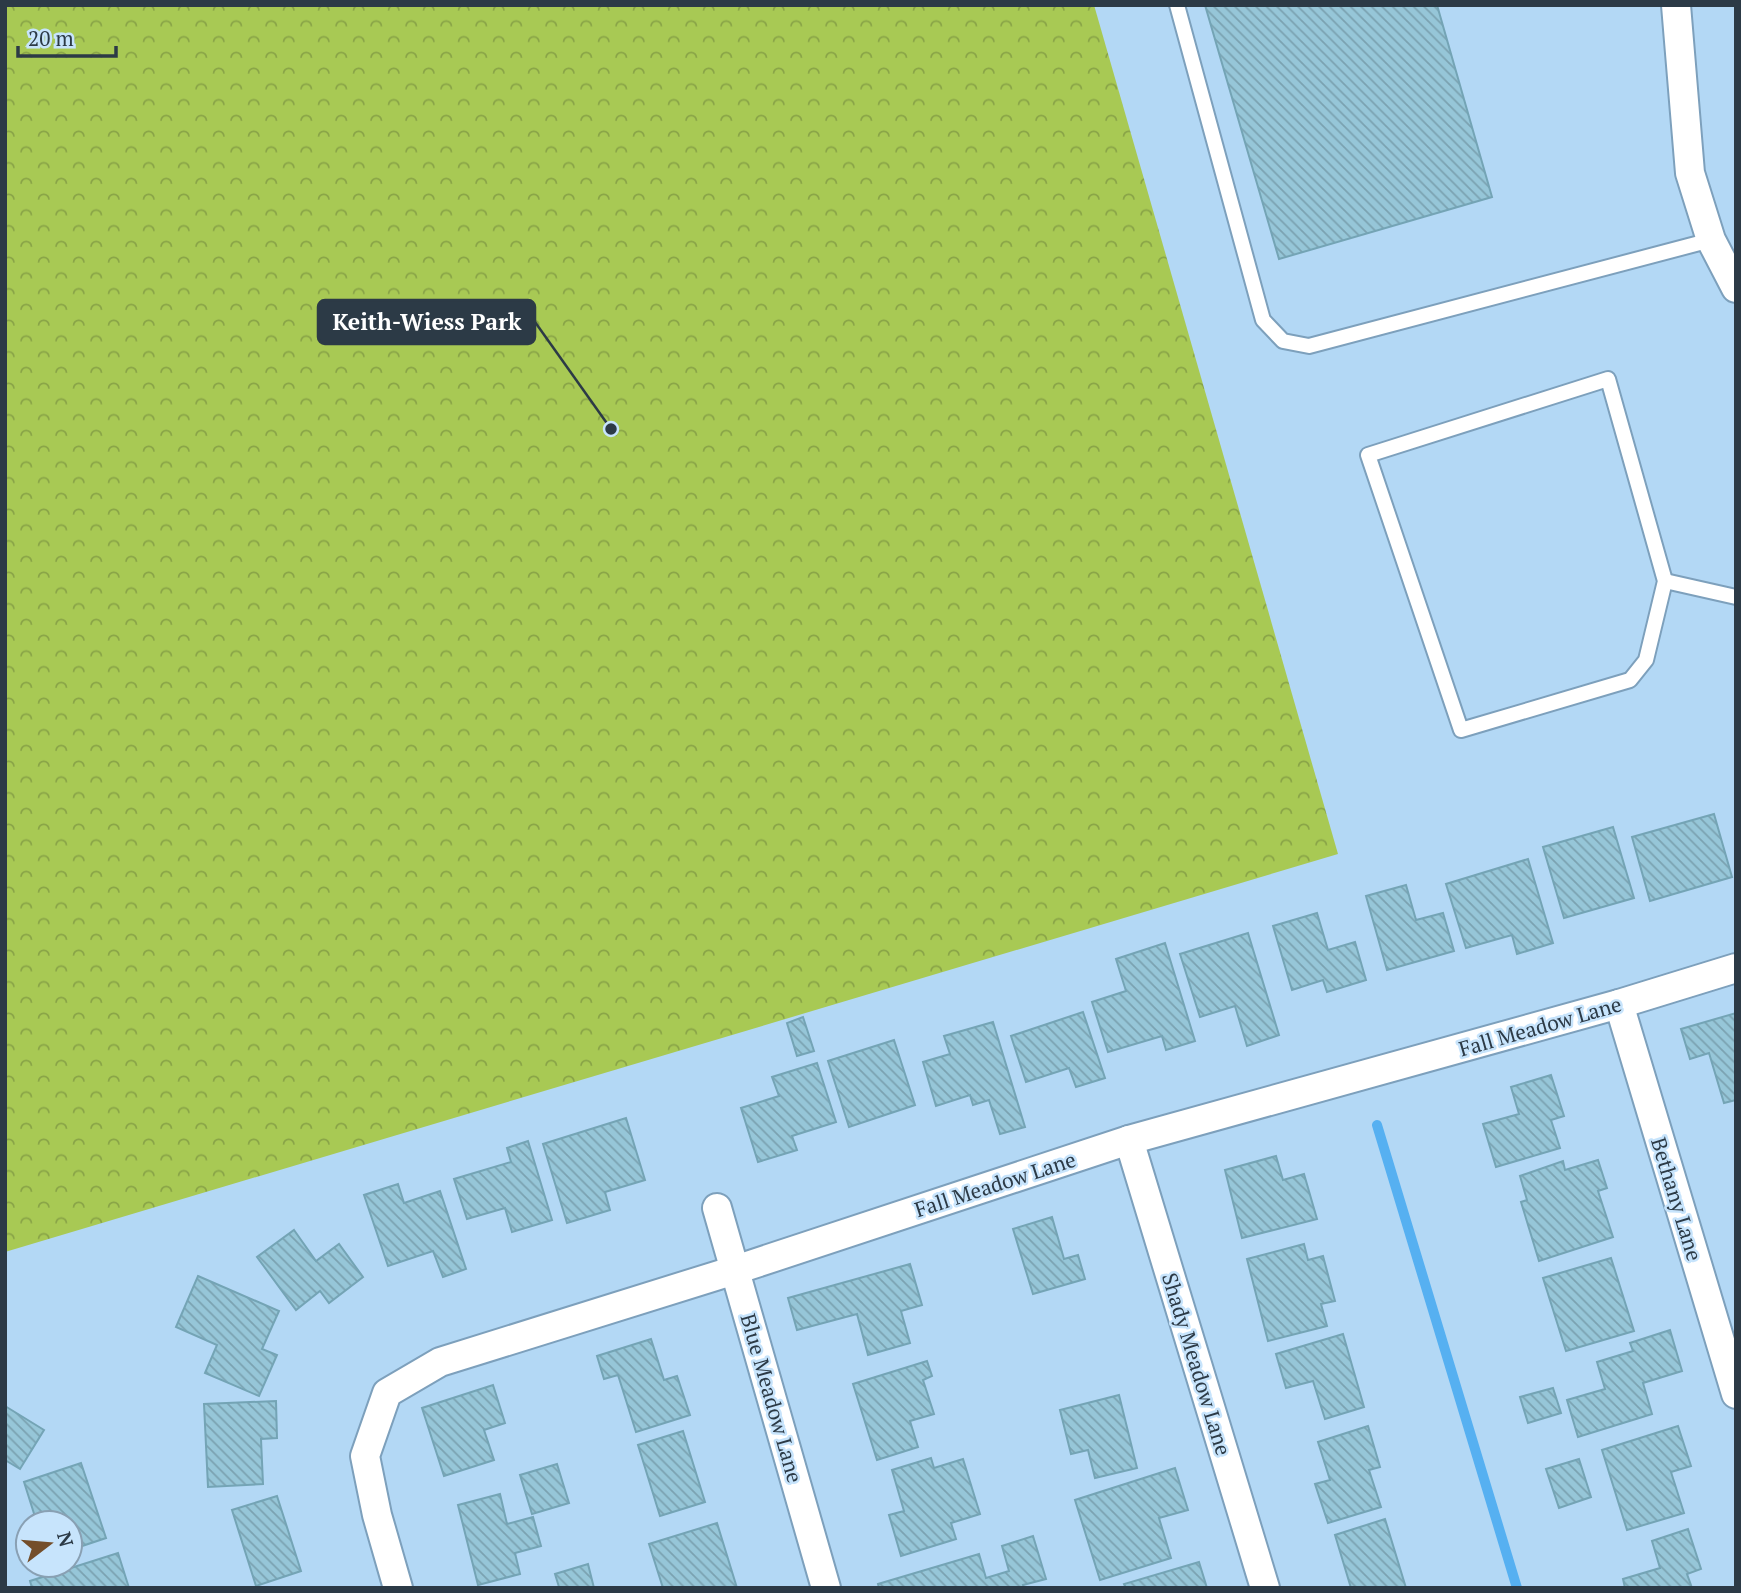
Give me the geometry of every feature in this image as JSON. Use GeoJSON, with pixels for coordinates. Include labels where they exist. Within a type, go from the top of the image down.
{"type":"FeatureCollection","features":[{"type":"Feature","properties":{"kind":"street"},"geometry":{"type":"LineString","coordinates":[[1676,5],[1690,173],[1710,240],[1736,288]]}},
{"type":"Feature","properties":{"kind":"street","name":"Fall Meadow Lane"},"geometry":{"type":"LineString","coordinates":[[398,1588],[377,1515],[365,1456],[387,1393],[439,1362],[735,1270],[1129,1140],[1736,968]]}},
{"type":"Feature","properties":{"kind":"street","name":"Bethany Lane"},"geometry":{"type":"LineString","coordinates":[[1619,1003],[1736,1394]]}},
{"type":"Feature","properties":{"kind":"street","name":"Shady Meadow Lane"},"geometry":{"type":"LineString","coordinates":[[1129,1140],[1265,1588]]}},
{"type":"Feature","properties":{"kind":"street","name":"Blue Meadow Lane"},"geometry":{"type":"LineString","coordinates":[[717,1208],[826,1588]]}},
{"type":"Feature","properties":{"kind":"lane"},"geometry":{"type":"LineString","coordinates":[[1177,5],[1263,320],[1283,341],[1309,346],[1710,240]]}},
{"type":"Feature","properties":{"kind":"lane"},"geometry":{"type":"LineString","coordinates":[[1608,379],[1665,581],[1646,660],[1630,680],[1461,730],[1368,455],[1608,379]]}},
{"type":"Feature","properties":{"kind":"lane"},"geometry":{"type":"LineString","coordinates":[[1665,581],[1736,597]]}},
{"type":"Feature","properties":{"kind":"green space"},"geometry":{"type":"Polygon","coordinates":[[[5,5],[1094,5],[1338,854],[5,1252],[5,5]]]}},
{"type":"Feature","properties":{"kind":"building"},"geometry":{"type":"Polygon","coordinates":[[[1205,5],[1437,5],[1492,197],[1279,259],[1205,5]]]}},
{"type":"Feature","properties":{"kind":"building"},"geometry":{"type":"Polygon","coordinates":[[[1714,814],[1732,877],[1650,901],[1632,837],[1714,814]]]}},
{"type":"Feature","properties":{"kind":"building"},"geometry":{"type":"Polygon","coordinates":[[[1613,827],[1634,898],[1564,918],[1543,847],[1613,827]]]}},
{"type":"Feature","properties":{"kind":"building"},"geometry":{"type":"Polygon","coordinates":[[[1528,859],[1553,943],[1517,954],[1512,935],[1466,948],[1446,884],[1528,859]]]}},
{"type":"Feature","properties":{"kind":"building"},"geometry":{"type":"Polygon","coordinates":[[[1406,885],[1416,920],[1443,913],[1454,951],[1387,970],[1366,896],[1406,885]]]}},
{"type":"Feature","properties":{"kind":"building"},"geometry":{"type":"Polygon","coordinates":[[[1317,913],[1328,950],[1355,942],[1366,980],[1327,992],[1323,980],[1292,990],[1273,926],[1317,913]]]}},
{"type":"Feature","properties":{"kind":"building"},"geometry":{"type":"Polygon","coordinates":[[[1248,933],[1279,1035],[1247,1046],[1235,1006],[1200,1017],[1180,954],[1248,933]]]}},
{"type":"Feature","properties":{"kind":"building"},"geometry":{"type":"Polygon","coordinates":[[[1165,943],[1195,1041],[1166,1050],[1162,1036],[1108,1052],[1092,1002],[1126,991],[1116,959],[1165,943]]]}},
{"type":"Feature","properties":{"kind":"building"},"geometry":{"type":"Polygon","coordinates":[[[1083,1012],[1105,1078],[1076,1087],[1069,1068],[1026,1082],[1011,1036],[1083,1012]]]}},
{"type":"Feature","properties":{"kind":"building"},"geometry":{"type":"Polygon","coordinates":[[[1736,1013],[1736,1100],[1724,1103],[1709,1053],[1690,1059],[1681,1029],[1736,1013]]]}},
{"type":"Feature","properties":{"kind":"building"},"geometry":{"type":"Polygon","coordinates":[[[803,1017],[814,1051],[797,1056],[787,1023],[803,1017]]]}},
{"type":"Feature","properties":{"kind":"building"},"geometry":{"type":"Polygon","coordinates":[[[993,1022],[1025,1127],[1000,1134],[989,1100],[973,1105],[970,1095],[936,1106],[923,1062],[950,1054],[944,1036],[993,1022]]]}},
{"type":"Feature","properties":{"kind":"building"},"geometry":{"type":"Polygon","coordinates":[[[894,1040],[915,1105],[849,1127],[828,1061],[894,1040]]]}},
{"type":"Feature","properties":{"kind":"building"},"geometry":{"type":"Polygon","coordinates":[[[817,1063],[836,1122],[792,1136],[797,1150],[758,1162],[741,1108],[779,1096],[772,1077],[817,1063]]]}},
{"type":"Feature","properties":{"kind":"building"},"geometry":{"type":"Polygon","coordinates":[[[1551,1075],[1564,1116],[1551,1120],[1560,1148],[1496,1167],[1483,1124],[1519,1114],[1511,1087],[1551,1075]]]}},
{"type":"Feature","properties":{"kind":"building"},"geometry":{"type":"Polygon","coordinates":[[[626,1118],[645,1180],[605,1192],[610,1210],[567,1223],[543,1144],[626,1118]]]}},
{"type":"Feature","properties":{"kind":"building"},"geometry":{"type":"Polygon","coordinates":[[[528,1141],[552,1220],[512,1232],[505,1208],[467,1219],[454,1179],[511,1162],[507,1148],[528,1141]]]}},
{"type":"Feature","properties":{"kind":"building"},"geometry":{"type":"Polygon","coordinates":[[[1276,1156],[1283,1180],[1304,1174],[1317,1219],[1242,1238],[1225,1170],[1276,1156]]]}},
{"type":"Feature","properties":{"kind":"building"},"geometry":{"type":"Polygon","coordinates":[[[1598,1160],[1607,1188],[1598,1191],[1613,1237],[1539,1261],[1521,1202],[1527,1200],[1520,1176],[1563,1161],[1565,1170],[1598,1160]]]}},
{"type":"Feature","properties":{"kind":"building"},"geometry":{"type":"Polygon","coordinates":[[[398,1184],[404,1203],[440,1191],[466,1269],[443,1277],[433,1251],[388,1266],[364,1195],[398,1184]]]}},
{"type":"Feature","properties":{"kind":"building"},"geometry":{"type":"Polygon","coordinates":[[[1052,1217],[1064,1259],[1078,1255],[1085,1279],[1033,1294],[1013,1229],[1052,1217]]]}},
{"type":"Feature","properties":{"kind":"building"},"geometry":{"type":"Polygon","coordinates":[[[294,1230],[316,1261],[339,1244],[363,1277],[329,1303],[320,1291],[296,1310],[257,1257],[294,1230]]]}},
{"type":"Feature","properties":{"kind":"building"},"geometry":{"type":"Polygon","coordinates":[[[1304,1244],[1308,1260],[1323,1256],[1335,1301],[1321,1304],[1327,1326],[1268,1341],[1247,1259],[1304,1244]]]}},
{"type":"Feature","properties":{"kind":"building"},"geometry":{"type":"Polygon","coordinates":[[[1611,1258],[1634,1331],[1566,1351],[1543,1278],[1611,1258]]]}},
{"type":"Feature","properties":{"kind":"building"},"geometry":{"type":"Polygon","coordinates":[[[910,1264],[922,1305],[901,1311],[910,1343],[868,1355],[857,1314],[797,1330],[788,1298],[910,1264]]]}},
{"type":"Feature","properties":{"kind":"building"},"geometry":{"type":"Polygon","coordinates":[[[198,1276],[279,1311],[262,1349],[277,1355],[259,1396],[205,1373],[217,1345],[176,1327],[198,1276]]]}},
{"type":"Feature","properties":{"kind":"building"},"geometry":{"type":"Polygon","coordinates":[[[1670,1330],[1682,1371],[1643,1383],[1652,1414],[1578,1437],[1567,1400],[1605,1389],[1597,1362],[1633,1351],[1630,1343],[1670,1330]]]}},
{"type":"Feature","properties":{"kind":"building"},"geometry":{"type":"Polygon","coordinates":[[[1343,1334],[1364,1407],[1325,1419],[1313,1381],[1286,1388],[1276,1354],[1343,1334]]]}},
{"type":"Feature","properties":{"kind":"building"},"geometry":{"type":"Polygon","coordinates":[[[651,1339],[664,1380],[677,1376],[690,1415],[636,1432],[618,1375],[604,1379],[597,1356],[651,1339]]]}},
{"type":"Feature","properties":{"kind":"building"},"geometry":{"type":"Polygon","coordinates":[[[927,1361],[932,1376],[923,1380],[934,1414],[910,1421],[918,1447],[877,1460],[853,1384],[927,1361]]]}},
{"type":"Feature","properties":{"kind":"building"},"geometry":{"type":"Polygon","coordinates":[[[493,1385],[505,1423],[484,1430],[494,1460],[444,1476],[422,1408],[493,1385]]]}},
{"type":"Feature","properties":{"kind":"building"},"geometry":{"type":"Polygon","coordinates":[[[1553,1388],[1561,1413],[1528,1423],[1520,1397],[1553,1388]]]}},
{"type":"Feature","properties":{"kind":"building"},"geometry":{"type":"Polygon","coordinates":[[[1119,1395],[1137,1468],[1095,1478],[1088,1450],[1071,1454],[1060,1410],[1119,1395]]]}},
{"type":"Feature","properties":{"kind":"building"},"geometry":{"type":"Polygon","coordinates":[[[276,1401],[277,1438],[261,1439],[263,1484],[208,1487],[204,1404],[276,1401]]]}},
{"type":"Feature","properties":{"kind":"building"},"geometry":{"type":"Polygon","coordinates":[[[5,1406],[44,1430],[20,1469],[5,1460],[5,1406]]]}},
{"type":"Feature","properties":{"kind":"building"},"geometry":{"type":"Polygon","coordinates":[[[1368,1426],[1380,1467],[1369,1470],[1381,1507],[1328,1523],[1315,1484],[1330,1480],[1318,1442],[1368,1426]]]}},
{"type":"Feature","properties":{"kind":"building"},"geometry":{"type":"Polygon","coordinates":[[[1678,1426],[1691,1466],[1671,1472],[1684,1513],[1627,1530],[1602,1450],[1678,1426]]]}},
{"type":"Feature","properties":{"kind":"building"},"geometry":{"type":"Polygon","coordinates":[[[683,1431],[705,1502],[660,1516],[638,1445],[683,1431]]]}},
{"type":"Feature","properties":{"kind":"building"},"geometry":{"type":"Polygon","coordinates":[[[931,1458],[934,1468],[963,1459],[980,1514],[951,1523],[956,1539],[901,1556],[889,1515],[904,1511],[892,1470],[931,1458]]]}},
{"type":"Feature","properties":{"kind":"building"},"geometry":{"type":"Polygon","coordinates":[[[1579,1459],[1591,1497],[1559,1508],[1546,1469],[1579,1459]]]}},
{"type":"Feature","properties":{"kind":"building"},"geometry":{"type":"Polygon","coordinates":[[[81,1463],[106,1538],[84,1545],[84,1509],[33,1509],[24,1482],[81,1463]]]}},
{"type":"Feature","properties":{"kind":"building"},"geometry":{"type":"Polygon","coordinates":[[[557,1464],[569,1503],[532,1514],[520,1475],[557,1464]]]}},
{"type":"Feature","properties":{"kind":"building"},"geometry":{"type":"Polygon","coordinates":[[[1175,1468],[1188,1510],[1159,1518],[1171,1558],[1100,1580],[1075,1500],[1175,1468]]]}},
{"type":"Feature","properties":{"kind":"building"},"geometry":{"type":"Polygon","coordinates":[[[500,1494],[507,1524],[533,1517],[541,1546],[515,1553],[520,1574],[478,1585],[458,1505],[500,1494]]]}},
{"type":"Feature","properties":{"kind":"building"},"geometry":{"type":"Polygon","coordinates":[[[277,1496],[301,1571],[256,1586],[232,1510],[277,1496]]]}},
{"type":"Feature","properties":{"kind":"building"},"geometry":{"type":"Polygon","coordinates":[[[1385,1519],[1406,1588],[1351,1588],[1335,1535],[1385,1519]]]}},
{"type":"Feature","properties":{"kind":"building"},"geometry":{"type":"Polygon","coordinates":[[[717,1523],[737,1588],[663,1588],[649,1544],[717,1523]]]}},
{"type":"Feature","properties":{"kind":"building"},"geometry":{"type":"Polygon","coordinates":[[[1688,1529],[1701,1569],[1687,1574],[1692,1588],[1625,1588],[1623,1579],[1660,1568],[1652,1541],[1688,1529]]]}},
{"type":"Feature","properties":{"kind":"building"},"geometry":{"type":"Polygon","coordinates":[[[1033,1536],[1046,1579],[1023,1585],[1024,1588],[879,1588],[878,1584],[979,1554],[986,1578],[1009,1571],[1002,1546],[1033,1536]]]}},
{"type":"Feature","properties":{"kind":"building"},"geometry":{"type":"Polygon","coordinates":[[[118,1553],[129,1588],[32,1588],[30,1581],[36,1579],[84,1579],[84,1564],[118,1553]]]}},
{"type":"Feature","properties":{"kind":"building"},"geometry":{"type":"Polygon","coordinates":[[[1199,1562],[1207,1588],[1126,1588],[1124,1584],[1199,1562]]]}},
{"type":"Feature","properties":{"kind":"building"},"geometry":{"type":"Polygon","coordinates":[[[588,1564],[594,1588],[556,1588],[559,1587],[555,1574],[588,1564]]]}},
{"type":"Feature","properties":{"kind":"waterway"},"geometry":{"type":"LineString","coordinates":[[1377,1125],[1517,1588]]}},
{"type":"Feature","properties":{"kind":"place","name":"Keith-Wiess Park"},"geometry":{"type":"Point","coordinates":[611,429]}}]}
